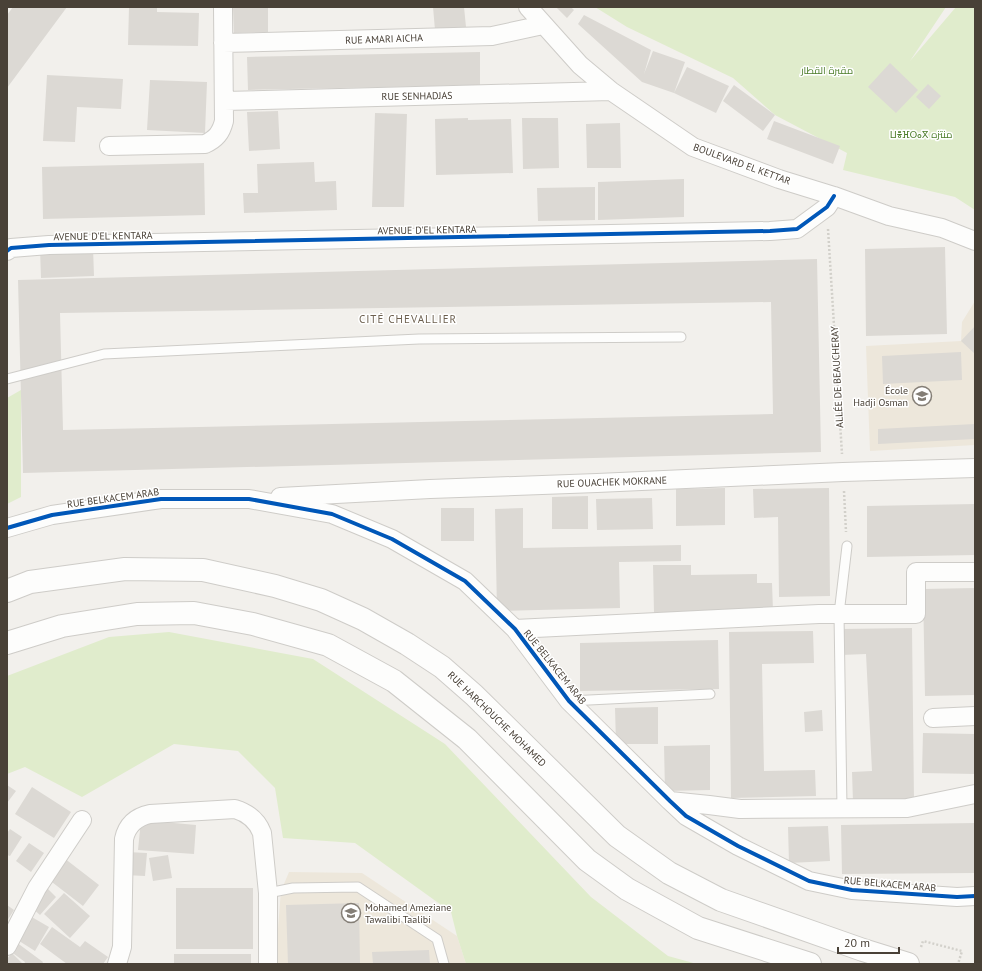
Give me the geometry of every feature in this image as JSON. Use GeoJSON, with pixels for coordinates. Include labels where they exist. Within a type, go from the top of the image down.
{"type":"FeatureCollection","features":[{"type":"Feature","properties":{"kind":"street"},"geometry":{"type":"LineString","coordinates":[[109,146],[205,144],[212,141],[218,135],[224,121],[223,7]]}},
{"type":"Feature","properties":{"kind":"street","name":"BOULEVARD EL KETTAR"},"geometry":{"type":"LineString","coordinates":[[528,7],[580,65],[611,91],[693,147],[779,179],[830,201],[942,228],[975,241]]}},
{"type":"Feature","properties":{"kind":"street","name":"RUE AMARI AICHA"},"geometry":{"type":"LineString","coordinates":[[224,43],[492,36],[543,25]]}},
{"type":"Feature","properties":{"kind":"street","name":"RUE SENHADJAS"},"geometry":{"type":"LineString","coordinates":[[224,101],[611,91]]}},
{"type":"Feature","properties":{"kind":"street","name":"AVENUE D'EL KENTARA"},"geometry":{"type":"LineString","coordinates":[[7,251],[11,248],[50,245],[770,231],[797,229],[830,201]]}},
{"type":"Feature","properties":{"kind":"street","name":"RUE OUACHEK MOKRANE"},"geometry":{"type":"LineString","coordinates":[[249,499],[430,489],[597,484],[843,472],[975,468]]}},
{"type":"Feature","properties":{"kind":"street","name":"RUE BELKACEM ARAB"},"geometry":{"type":"LineString","coordinates":[[7,528],[52,515],[161,499],[249,499],[332,514],[392,539],[465,581],[515,629],[569,701],[670,802],[686,816],[738,846],[809,881],[852,890],[957,897],[975,896]]}},
{"type":"Feature","properties":{"kind":"street","name":"RUE HARCHOUCHE MOHAMED"},"geometry":{"type":"LineString","coordinates":[[7,591],[30,582],[125,569],[203,570],[275,586],[321,600],[364,619],[407,644],[442,667],[474,695],[617,836],[669,873],[721,900],[908,964]]}},
{"type":"Feature","properties":{"kind":"street"},"geometry":{"type":"LineString","coordinates":[[515,629],[819,614],[916,614],[916,572],[975,572]]}},
{"type":"Feature","properties":{"kind":"street"},"geometry":{"type":"LineString","coordinates":[[15,641],[62,626],[137,614],[194,613],[253,624],[328,645],[394,682],[467,739],[587,860],[627,889],[698,928],[810,964]]}},
{"type":"Feature","properties":{"kind":"street"},"geometry":{"type":"LineString","coordinates":[[933,718],[975,716]]}},
{"type":"Feature","properties":{"kind":"street"},"geometry":{"type":"LineString","coordinates":[[670,802],[709,804],[740,809],[907,808],[975,794]]}},
{"type":"Feature","properties":{"kind":"street"},"geometry":{"type":"LineString","coordinates":[[117,964],[122,948],[124,839],[128,827],[138,818],[150,814],[235,809],[249,815],[259,826],[262,833],[268,893],[268,964]]}},
{"type":"Feature","properties":{"kind":"street"},"geometry":{"type":"LineString","coordinates":[[7,946],[37,888],[82,820]]}},
{"type":"Feature","properties":{"kind":"lane"},"geometry":{"type":"LineString","coordinates":[[7,379],[104,354],[419,339],[681,337]]}},
{"type":"Feature","properties":{"kind":"lane"},"geometry":{"type":"LineString","coordinates":[[842,808],[839,614],[847,546]]}},
{"type":"Feature","properties":{"kind":"lane"},"geometry":{"type":"LineString","coordinates":[[569,701],[710,694]]}},
{"type":"Feature","properties":{"kind":"lane"},"geometry":{"type":"LineString","coordinates":[[268,893],[293,888],[358,887],[437,939],[444,964]]}},
{"type":"Feature","properties":{"kind":"path"},"geometry":{"type":"LineString","coordinates":[[923,942],[962,951],[958,964]]}},
{"type":"Feature","properties":{"kind":"shaded area","name":"École Hadji Osman"},"geometry":{"type":"Polygon","coordinates":[[[975,301],[975,445],[870,451],[866,346],[961,341],[962,322],[975,301]]]}},
{"type":"Feature","properties":{"kind":"shaded area","name":"Mohamed Ameziane Tawalibi Taalibi"},"geometry":{"type":"Polygon","coordinates":[[[289,872],[362,873],[457,936],[466,964],[277,964],[276,953],[281,891],[289,872]]]}},
{"type":"Feature","properties":{"kind":"green space","name":"مقبرة القطار"},"geometry":{"type":"Polygon","coordinates":[[[595,7],[946,7],[910,61],[956,7],[975,7],[975,210],[955,197],[843,170],[847,153],[775,115],[733,78],[627,27],[595,7]]]}},
{"type":"Feature","properties":{"kind":"green space"},"geometry":{"type":"Polygon","coordinates":[[[21,390],[21,497],[7,504],[7,398],[21,390]]]}},
{"type":"Feature","properties":{"kind":"green space"},"geometry":{"type":"Polygon","coordinates":[[[169,632],[313,659],[445,744],[591,897],[668,956],[697,964],[466,964],[451,912],[355,843],[283,838],[275,788],[238,751],[174,744],[82,797],[25,767],[7,774],[7,676],[109,637],[169,632]]]}},
{"type":"Feature","properties":{"kind":"building"},"geometry":{"type":"Polygon","coordinates":[[[13,7],[67,7],[7,88],[7,15],[13,7]]]}},
{"type":"Feature","properties":{"kind":"building"},"geometry":{"type":"Polygon","coordinates":[[[129,7],[157,7],[157,12],[199,13],[198,46],[128,45],[129,7]]]}},
{"type":"Feature","properties":{"kind":"building"},"geometry":{"type":"Polygon","coordinates":[[[233,7],[268,7],[268,32],[234,33],[233,7]]]}},
{"type":"Feature","properties":{"kind":"building"},"geometry":{"type":"Polygon","coordinates":[[[433,7],[464,7],[466,27],[435,30],[433,7]]]}},
{"type":"Feature","properties":{"kind":"building"},"geometry":{"type":"Polygon","coordinates":[[[556,7],[571,7],[574,10],[567,18],[556,7]]]}},
{"type":"Feature","properties":{"kind":"building"},"geometry":{"type":"Polygon","coordinates":[[[584,15],[651,50],[644,74],[653,51],[685,62],[674,93],[642,82],[578,24],[584,15]]]}},
{"type":"Feature","properties":{"kind":"building"},"geometry":{"type":"Polygon","coordinates":[[[480,52],[480,85],[248,90],[247,57],[480,52]]]}},
{"type":"Feature","properties":{"kind":"building"},"geometry":{"type":"Polygon","coordinates":[[[890,63],[918,90],[896,113],[868,87],[890,63]]]}},
{"type":"Feature","properties":{"kind":"building"},"geometry":{"type":"Polygon","coordinates":[[[687,67],[729,86],[716,113],[674,93],[687,67]]]}},
{"type":"Feature","properties":{"kind":"building"},"geometry":{"type":"Polygon","coordinates":[[[47,75],[123,79],[121,109],[77,107],[75,142],[43,141],[47,75]]]}},
{"type":"Feature","properties":{"kind":"building"},"geometry":{"type":"Polygon","coordinates":[[[150,80],[207,82],[205,133],[147,130],[150,80]]]}},
{"type":"Feature","properties":{"kind":"building"},"geometry":{"type":"Polygon","coordinates":[[[928,84],[941,96],[929,109],[916,97],[928,84]]]}},
{"type":"Feature","properties":{"kind":"building"},"geometry":{"type":"Polygon","coordinates":[[[734,85],[775,115],[763,131],[723,101],[734,85]]]}},
{"type":"Feature","properties":{"kind":"building"},"geometry":{"type":"Polygon","coordinates":[[[278,111],[280,149],[249,151],[247,112],[278,111]]]}},
{"type":"Feature","properties":{"kind":"building"},"geometry":{"type":"Polygon","coordinates":[[[375,113],[407,114],[404,207],[372,207],[375,113]]]}},
{"type":"Feature","properties":{"kind":"building"},"geometry":{"type":"Polygon","coordinates":[[[468,118],[468,120],[511,119],[513,173],[436,175],[435,119],[468,118]]]}},
{"type":"Feature","properties":{"kind":"building"},"geometry":{"type":"Polygon","coordinates":[[[522,118],[558,118],[559,168],[523,169],[522,118]]]}},
{"type":"Feature","properties":{"kind":"building"},"geometry":{"type":"Polygon","coordinates":[[[774,121],[840,146],[833,164],[767,139],[774,121]]]}},
{"type":"Feature","properties":{"kind":"building"},"geometry":{"type":"Polygon","coordinates":[[[620,123],[621,168],[587,168],[586,124],[620,123]]]}},
{"type":"Feature","properties":{"kind":"building"},"geometry":{"type":"Polygon","coordinates":[[[314,162],[315,182],[336,181],[337,210],[244,213],[243,193],[258,193],[257,164],[314,162]]]}},
{"type":"Feature","properties":{"kind":"building"},"geometry":{"type":"Polygon","coordinates":[[[204,163],[205,215],[43,219],[42,167],[204,163]]]}},
{"type":"Feature","properties":{"kind":"building"},"geometry":{"type":"Polygon","coordinates":[[[684,179],[684,217],[598,220],[598,182],[684,179]]]}},
{"type":"Feature","properties":{"kind":"building"},"geometry":{"type":"Polygon","coordinates":[[[595,187],[595,220],[538,221],[537,188],[595,187]]]}},
{"type":"Feature","properties":{"kind":"building"},"geometry":{"type":"Polygon","coordinates":[[[93,247],[94,276],[41,278],[40,249],[93,247]]]}},
{"type":"Feature","properties":{"kind":"building"},"geometry":{"type":"Polygon","coordinates":[[[945,247],[947,334],[866,336],[865,249],[945,247]]]}},
{"type":"Feature","properties":{"kind":"building"},"geometry":{"type":"Polygon","coordinates":[[[817,259],[821,452],[23,473],[18,280],[817,259]],[[771,302],[60,313],[63,430],[773,414],[771,302]]]}},
{"type":"Feature","properties":{"kind":"building"},"geometry":{"type":"Polygon","coordinates":[[[975,326],[975,354],[961,341],[975,326]]]}},
{"type":"Feature","properties":{"kind":"building"},"geometry":{"type":"Polygon","coordinates":[[[961,352],[962,380],[883,384],[882,356],[961,352]]]}},
{"type":"Feature","properties":{"kind":"building"},"geometry":{"type":"Polygon","coordinates":[[[975,424],[975,439],[878,444],[878,429],[975,424]]]}},
{"type":"Feature","properties":{"kind":"building"},"geometry":{"type":"Polygon","coordinates":[[[725,488],[725,525],[676,526],[676,489],[725,488]]]}},
{"type":"Feature","properties":{"kind":"building"},"geometry":{"type":"Polygon","coordinates":[[[829,488],[830,596],[779,597],[778,517],[754,518],[753,489],[829,488]]]}},
{"type":"Feature","properties":{"kind":"building"},"geometry":{"type":"Polygon","coordinates":[[[588,496],[588,529],[552,529],[552,497],[588,496]]]}},
{"type":"Feature","properties":{"kind":"building"},"geometry":{"type":"Polygon","coordinates":[[[652,498],[653,529],[597,530],[596,499],[652,498]]]}},
{"type":"Feature","properties":{"kind":"building"},"geometry":{"type":"Polygon","coordinates":[[[975,504],[975,555],[867,557],[867,506],[975,504]]]}},
{"type":"Feature","properties":{"kind":"building"},"geometry":{"type":"Polygon","coordinates":[[[441,508],[474,508],[474,541],[441,541],[441,508]]]}},
{"type":"Feature","properties":{"kind":"building"},"geometry":{"type":"Polygon","coordinates":[[[523,508],[523,548],[681,545],[681,561],[619,562],[620,608],[497,611],[495,509],[523,508]]]}},
{"type":"Feature","properties":{"kind":"building"},"geometry":{"type":"Polygon","coordinates":[[[653,565],[691,565],[691,575],[757,574],[757,583],[772,583],[773,611],[654,613],[653,565]]]}},
{"type":"Feature","properties":{"kind":"building"},"geometry":{"type":"Polygon","coordinates":[[[975,588],[975,695],[925,696],[923,589],[975,588]]]}},
{"type":"Feature","properties":{"kind":"building"},"geometry":{"type":"Polygon","coordinates":[[[912,628],[914,801],[853,802],[852,772],[872,771],[866,654],[841,655],[841,629],[912,628]]]}},
{"type":"Feature","properties":{"kind":"building"},"geometry":{"type":"Polygon","coordinates":[[[813,631],[814,663],[762,664],[764,771],[815,770],[816,796],[731,798],[729,632],[813,631]]]}},
{"type":"Feature","properties":{"kind":"building"},"geometry":{"type":"Polygon","coordinates":[[[718,640],[719,689],[580,691],[580,643],[718,640]]]}},
{"type":"Feature","properties":{"kind":"building"},"geometry":{"type":"Polygon","coordinates":[[[658,707],[658,744],[616,744],[615,708],[658,707]]]}},
{"type":"Feature","properties":{"kind":"building"},"geometry":{"type":"Polygon","coordinates":[[[822,710],[823,731],[805,732],[804,712],[822,710]]]}},
{"type":"Feature","properties":{"kind":"building"},"geometry":{"type":"Polygon","coordinates":[[[923,733],[975,734],[975,774],[922,773],[923,733]]]}},
{"type":"Feature","properties":{"kind":"building"},"geometry":{"type":"Polygon","coordinates":[[[710,745],[710,790],[665,791],[664,746],[710,745]]]}},
{"type":"Feature","properties":{"kind":"building"},"geometry":{"type":"Polygon","coordinates":[[[7,785],[16,791],[7,803],[7,785]]]}},
{"type":"Feature","properties":{"kind":"building"},"geometry":{"type":"Polygon","coordinates":[[[32,787],[71,812],[54,838],[15,814],[32,787]]]}},
{"type":"Feature","properties":{"kind":"building"},"geometry":{"type":"Polygon","coordinates":[[[141,820],[196,825],[194,854],[138,850],[141,820]]]}},
{"type":"Feature","properties":{"kind":"building"},"geometry":{"type":"Polygon","coordinates":[[[975,823],[975,873],[842,874],[841,825],[975,823]]]}},
{"type":"Feature","properties":{"kind":"building"},"geometry":{"type":"Polygon","coordinates":[[[828,826],[830,861],[789,863],[788,827],[828,826]]]}},
{"type":"Feature","properties":{"kind":"building"},"geometry":{"type":"Polygon","coordinates":[[[10,829],[22,837],[10,856],[7,855],[7,833],[10,829]]]}},
{"type":"Feature","properties":{"kind":"building"},"geometry":{"type":"Polygon","coordinates":[[[29,843],[44,853],[31,872],[16,861],[29,843]]]}},
{"type":"Feature","properties":{"kind":"building"},"geometry":{"type":"Polygon","coordinates":[[[127,852],[147,853],[145,876],[125,875],[127,852]]]}},
{"type":"Feature","properties":{"kind":"building"},"geometry":{"type":"Polygon","coordinates":[[[168,855],[172,878],[153,881],[149,858],[168,855]]]}},
{"type":"Feature","properties":{"kind":"building"},"geometry":{"type":"Polygon","coordinates":[[[64,858],[99,885],[83,906],[48,879],[64,858]]]}},
{"type":"Feature","properties":{"kind":"building"},"geometry":{"type":"Polygon","coordinates":[[[176,888],[253,888],[253,949],[176,949],[176,888]]]}},
{"type":"Feature","properties":{"kind":"building"},"geometry":{"type":"Polygon","coordinates":[[[48,889],[56,897],[40,915],[31,907],[48,889]]]}},
{"type":"Feature","properties":{"kind":"building"},"geometry":{"type":"Polygon","coordinates":[[[64,893],[90,916],[70,938],[44,914],[64,893]]]}},
{"type":"Feature","properties":{"kind":"building"},"geometry":{"type":"Polygon","coordinates":[[[359,903],[360,964],[288,964],[286,905],[359,903]]]}},
{"type":"Feature","properties":{"kind":"building"},"geometry":{"type":"Polygon","coordinates":[[[7,905],[14,910],[7,921],[7,905]]]}},
{"type":"Feature","properties":{"kind":"building"},"geometry":{"type":"Polygon","coordinates":[[[30,916],[49,927],[35,951],[16,939],[30,916]]]}},
{"type":"Feature","properties":{"kind":"building"},"geometry":{"type":"Polygon","coordinates":[[[7,921],[10,923],[7,928],[7,921]]]}},
{"type":"Feature","properties":{"kind":"building"},"geometry":{"type":"Polygon","coordinates":[[[52,927],[80,947],[85,941],[108,957],[103,964],[67,964],[40,944],[52,927]]]}},
{"type":"Feature","properties":{"kind":"building"},"geometry":{"type":"Polygon","coordinates":[[[16,942],[43,962],[42,964],[24,964],[25,962],[10,951],[16,942]]]}},
{"type":"Feature","properties":{"kind":"building"},"geometry":{"type":"Polygon","coordinates":[[[429,950],[430,964],[373,964],[372,952],[429,950]]]}},
{"type":"Feature","properties":{"kind":"building"},"geometry":{"type":"Polygon","coordinates":[[[12,953],[23,964],[7,964],[7,959],[12,953]]]}},
{"type":"Feature","properties":{"kind":"building"},"geometry":{"type":"Polygon","coordinates":[[[174,954],[251,954],[251,964],[174,964],[174,954]]]}},
{"type":"Feature","properties":{"kind":"cycle path"},"geometry":{"type":"LineString","coordinates":[[7,251],[11,248],[49,245],[770,231],[797,229],[827,207],[834,196]]}},
{"type":"Feature","properties":{"kind":"cycle path"},"geometry":{"type":"LineString","coordinates":[[7,528],[52,515],[161,499],[249,499],[332,514],[392,539],[465,581],[515,629],[569,701],[686,816],[738,846],[809,881],[852,890],[957,897],[975,896]]}},
{"type":"Feature","properties":{"kind":"place","name":"École Hadji Osman"},"geometry":{"type":"Point","coordinates":[922,396]}},
{"type":"Feature","properties":{"kind":"place","name":"Mohamed Ameziane Tawalibi Taalibi"},"geometry":{"type":"Point","coordinates":[351,913]}},
{"type":"Feature","properties":{"kind":"district","name":"CITÉ CHEVALLIER"},"geometry":{"type":"Point","coordinates":[408,319]}},
{"type":"Feature","properties":{"kind":"park label","name":"ⵡⴻⴼⵔⴰⴳ منتزه"},"geometry":{"type":"Point","coordinates":[921,134]}}]}
